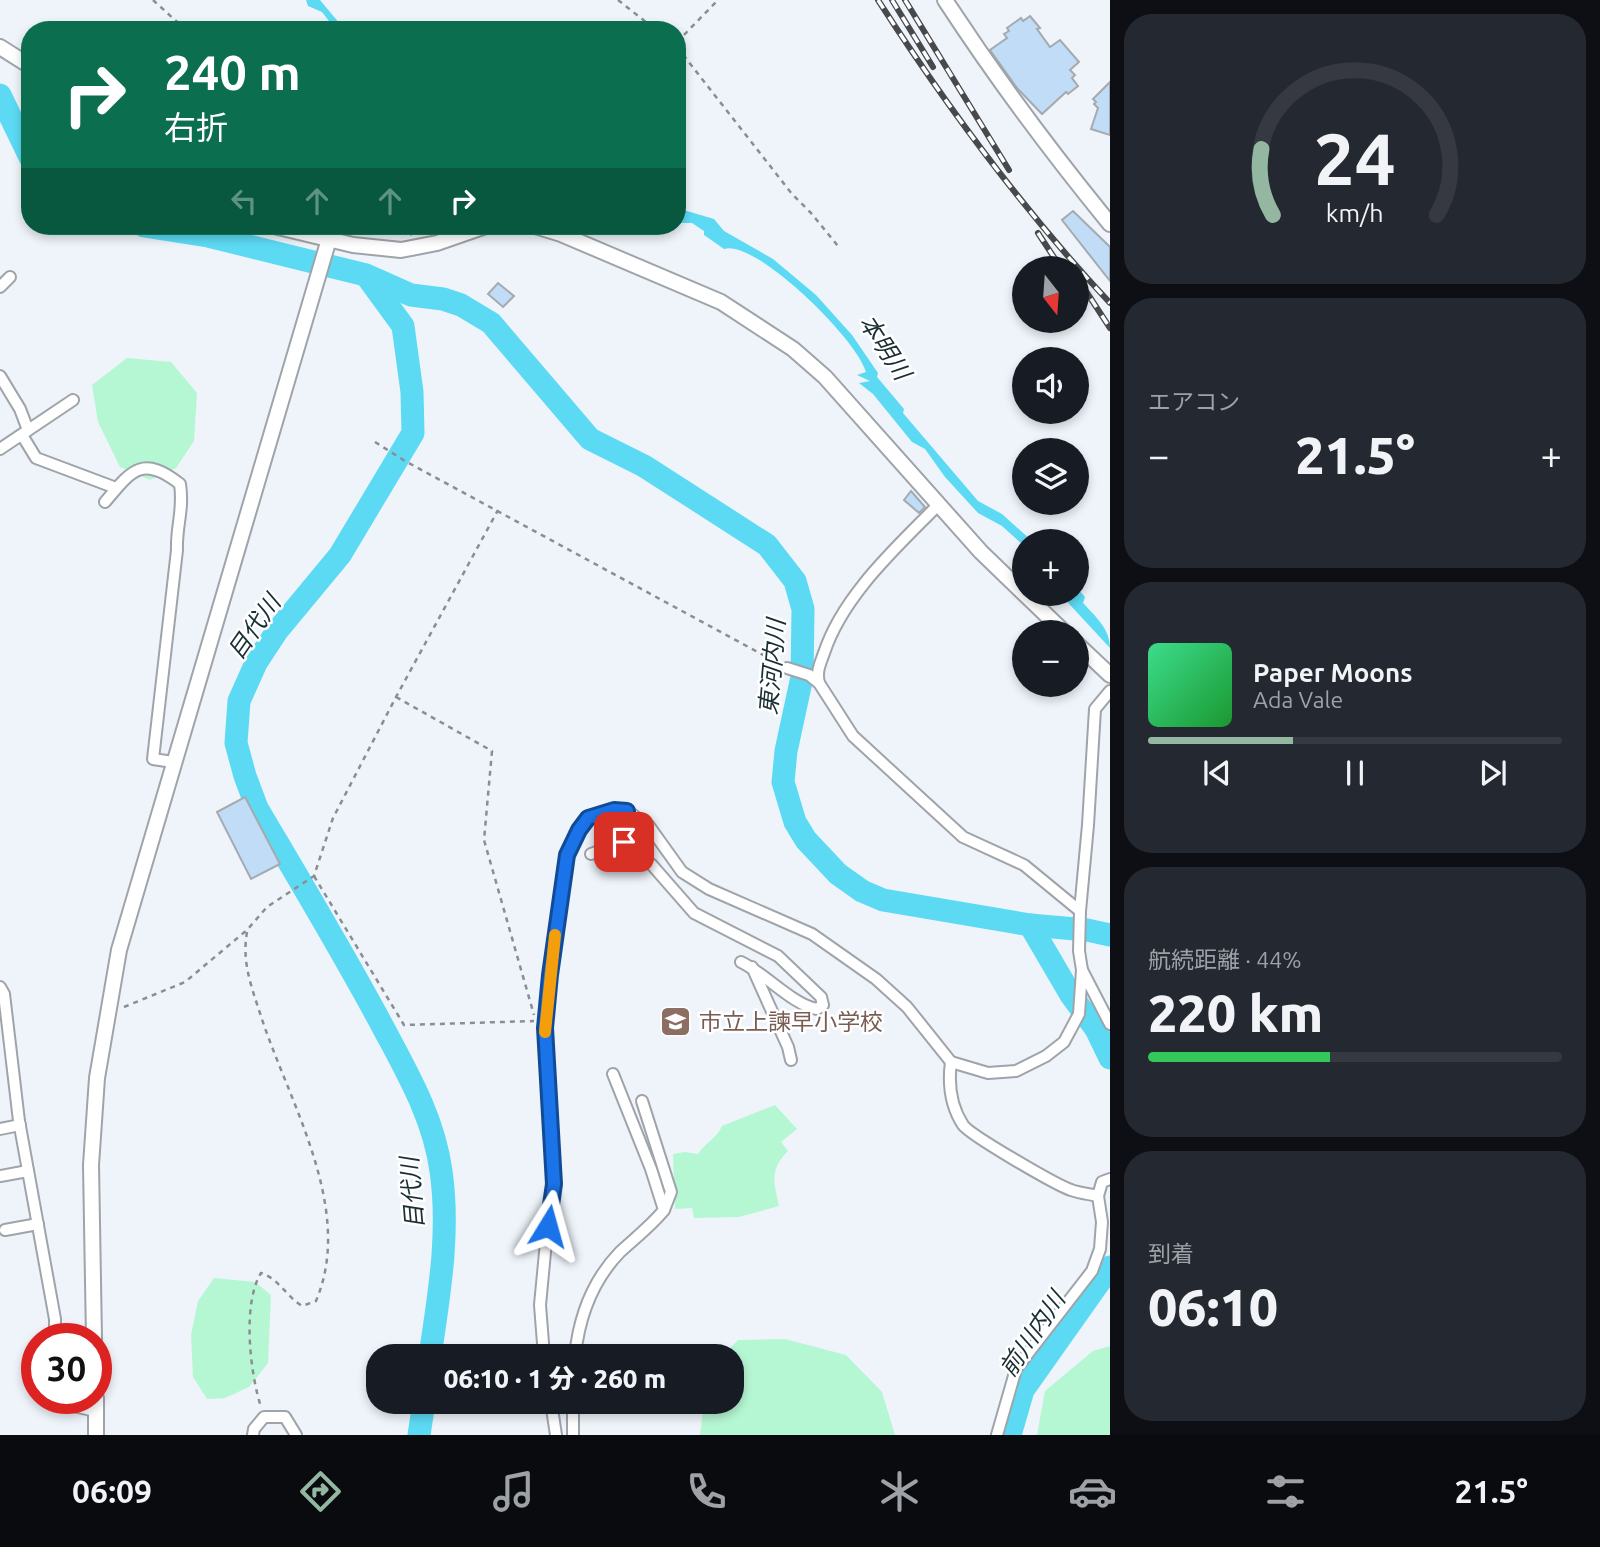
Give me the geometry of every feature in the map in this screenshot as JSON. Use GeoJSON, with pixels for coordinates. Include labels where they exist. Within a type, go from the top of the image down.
{"type":"FeatureCollection","features":[{"type":"Feature","properties":{"kind":"street"},"geometry":{"type":"LineString","coordinates":[[945,0],[1012,98],[1066,171],[1110,224]]}},
{"type":"Feature","properties":{"kind":"street"},"geometry":{"type":"LineString","coordinates":[[0,47],[21,60]]}},
{"type":"Feature","properties":{"kind":"street"},"geometry":{"type":"LineString","coordinates":[[301,235],[328,244],[401,250],[460,235]]}},
{"type":"Feature","properties":{"kind":"street"},"geometry":{"type":"LineString","coordinates":[[563,235],[711,298],[793,349],[833,386],[981,552],[1052,620]]}},
{"type":"Feature","properties":{"kind":"street"},"geometry":{"type":"LineString","coordinates":[[94,1323],[91,1165],[97,1078],[119,950],[328,244]]}},
{"type":"Feature","properties":{"kind":"street"},"geometry":{"type":"LineString","coordinates":[[0,287],[10,277]]}},
{"type":"Feature","properties":{"kind":"street"},"geometry":{"type":"LineString","coordinates":[[0,376],[20,409],[25,432],[36,458],[116,488]]}},
{"type":"Feature","properties":{"kind":"street"},"geometry":{"type":"LineString","coordinates":[[0,449],[73,400]]}},
{"type":"Feature","properties":{"kind":"street"},"geometry":{"type":"LineString","coordinates":[[104,502],[128,475],[141,468],[155,468],[180,484],[182,516],[177,534],[153,759],[173,762]]}},
{"type":"Feature","properties":{"kind":"street"},"geometry":{"type":"LineString","coordinates":[[819,684],[817,675],[829,638],[845,608],[898,545],[938,505]]}},
{"type":"Feature","properties":{"kind":"street"},"geometry":{"type":"LineString","coordinates":[[1089,655],[1110,675]]}},
{"type":"Feature","properties":{"kind":"street"},"geometry":{"type":"LineString","coordinates":[[787,668],[809,675],[819,684],[853,736],[963,837],[1024,865],[1079,915]]}},
{"type":"Feature","properties":{"kind":"street"},"geometry":{"type":"LineString","coordinates":[[543,1344],[540,1305],[550,1200],[554,1184],[545,1028],[567,855],[588,818],[614,810],[627,811],[649,826],[682,872],[709,889],[813,934],[876,979],[907,1007],[951,1062],[988,1073],[1016,1071],[1046,1056],[1064,1042],[1079,1014],[1082,970],[1079,915],[1095,709],[1110,691]]}},
{"type":"Feature","properties":{"kind":"street"},"geometry":{"type":"LineString","coordinates":[[624,842],[627,811]]}},
{"type":"Feature","properties":{"kind":"street"},"geometry":{"type":"LineString","coordinates":[[590,854],[624,842]]}},
{"type":"Feature","properties":{"kind":"street"},"geometry":{"type":"LineString","coordinates":[[624,842],[652,865],[694,913],[778,956],[821,997],[823,1004],[817,1009],[804,1007],[752,967],[741,962]]}},
{"type":"Feature","properties":{"kind":"street"},"geometry":{"type":"LineString","coordinates":[[752,967],[788,1047],[791,1060]]}},
{"type":"Feature","properties":{"kind":"street"},"geometry":{"type":"LineString","coordinates":[[1082,970],[1110,1024]]}},
{"type":"Feature","properties":{"kind":"street"},"geometry":{"type":"LineString","coordinates":[[0,987],[5,994],[20,1125],[55,1323]]}},
{"type":"Feature","properties":{"kind":"street"},"geometry":{"type":"LineString","coordinates":[[951,1062],[948,1083],[956,1111],[965,1128],[1072,1191],[1098,1196]]}},
{"type":"Feature","properties":{"kind":"street"},"geometry":{"type":"LineString","coordinates":[[613,1074],[651,1169],[664,1210]]}},
{"type":"Feature","properties":{"kind":"street"},"geometry":{"type":"LineString","coordinates":[[577,1344],[584,1307],[599,1279],[619,1253],[664,1210],[671,1192],[642,1101]]}},
{"type":"Feature","properties":{"kind":"street"},"geometry":{"type":"LineString","coordinates":[[0,1129],[20,1125]]}},
{"type":"Feature","properties":{"kind":"street"},"geometry":{"type":"LineString","coordinates":[[0,1176],[28,1171]]}},
{"type":"Feature","properties":{"kind":"street"},"geometry":{"type":"LineString","coordinates":[[997,1435],[1016,1369],[1092,1271],[1100,1249],[1102,1222],[1098,1196],[1106,1180]]}},
{"type":"Feature","properties":{"kind":"street"},"geometry":{"type":"LineString","coordinates":[[5,1230],[38,1224]]}},
{"type":"Feature","properties":{"kind":"street"},"geometry":{"type":"LineString","coordinates":[[96,1414],[96,1435]]}},
{"type":"Feature","properties":{"kind":"street"},"geometry":{"type":"LineString","coordinates":[[553,1414],[556,1435]]}},
{"type":"Feature","properties":{"kind":"street"},"geometry":{"type":"LineString","coordinates":[[573,1414],[573,1435]]}},
{"type":"Feature","properties":{"kind":"street"},"geometry":{"type":"LineString","coordinates":[[253,1435],[254,1429],[264,1417],[285,1417],[296,1435]]}},
{"type":"Feature","properties":{"kind":"path"},"geometry":{"type":"LineString","coordinates":[[153,0],[176,21]]}},
{"type":"Feature","properties":{"kind":"path"},"geometry":{"type":"LineString","coordinates":[[618,0],[645,21]]}},
{"type":"Feature","properties":{"kind":"path"},"geometry":{"type":"LineString","coordinates":[[686,33],[718,0]]}},
{"type":"Feature","properties":{"kind":"path"},"geometry":{"type":"LineString","coordinates":[[686,59],[792,194],[838,246]]}},
{"type":"Feature","properties":{"kind":"path"},"geometry":{"type":"LineString","coordinates":[[375,442],[405,461],[787,668]]}},
{"type":"Feature","properties":{"kind":"path"},"geometry":{"type":"LineString","coordinates":[[108,1014],[185,982],[247,930],[267,907],[314,876],[333,818],[498,510]]}},
{"type":"Feature","properties":{"kind":"path"},"geometry":{"type":"LineString","coordinates":[[314,876],[404,1025],[535,1021],[484,841],[492,751],[396,697]]}},
{"type":"Feature","properties":{"kind":"path"},"geometry":{"type":"LineString","coordinates":[[247,930],[244,946],[245,966],[268,1040],[298,1115],[324,1192],[327,1217],[327,1257],[323,1284],[316,1301],[302,1306],[293,1301],[272,1277],[261,1273],[255,1282],[249,1321],[254,1387],[264,1417]]}},
{"type":"Feature","properties":{"kind":"green space"},"geometry":{"type":"Polygon","coordinates":[[[127,358],[171,362],[197,393],[194,441],[176,468],[150,480],[120,467],[98,422],[92,385],[127,358]]]}},
{"type":"Feature","properties":{"kind":"green space"},"geometry":{"type":"Polygon","coordinates":[[[775,1105],[797,1129],[781,1142],[788,1151],[775,1170],[779,1206],[739,1217],[694,1218],[692,1208],[675,1209],[673,1154],[698,1154],[722,1126],[775,1105]]]}},
{"type":"Feature","properties":{"kind":"green space"},"geometry":{"type":"Polygon","coordinates":[[[214,1278],[255,1282],[271,1295],[268,1363],[249,1387],[225,1398],[207,1399],[193,1377],[191,1335],[198,1301],[214,1278]]]}},
{"type":"Feature","properties":{"kind":"green space"},"geometry":{"type":"Polygon","coordinates":[[[785,1339],[846,1355],[882,1392],[895,1435],[700,1435],[703,1414],[744,1414],[744,1344],[734,1344],[738,1340],[785,1339]]]}},
{"type":"Feature","properties":{"kind":"green space"},"geometry":{"type":"Polygon","coordinates":[[[1110,1346],[1110,1435],[1037,1435],[1045,1391],[1093,1351],[1110,1346]]]}},
{"type":"Feature","properties":{"kind":"water"},"geometry":{"type":"Polygon","coordinates":[[[306,0],[320,0],[338,21],[329,21],[322,12],[308,6],[306,0]]]}},
{"type":"Feature","properties":{"kind":"water"},"geometry":{"type":"Polygon","coordinates":[[[686,211],[714,219],[724,231],[773,259],[816,295],[852,335],[878,373],[877,377],[904,409],[903,413],[978,501],[1002,514],[1019,529],[1012,529],[1012,535],[1002,526],[978,513],[945,477],[925,449],[912,442],[873,394],[859,383],[870,381],[857,375],[866,372],[859,357],[826,316],[804,295],[759,260],[739,250],[724,249],[704,235],[704,231],[692,223],[686,223],[686,211]]]}},
{"type":"Feature","properties":{"kind":"water"},"geometry":{"type":"Polygon","coordinates":[[[1071,606],[1086,606],[1097,618],[1108,635],[1110,648],[1089,625],[1089,620],[1084,620],[1071,606]]]}},
{"type":"Feature","properties":{"kind":"building"},"geometry":{"type":"Polygon","coordinates":[[[1030,16],[1050,47],[1060,40],[1079,62],[1070,70],[1075,75],[1072,78],[1078,86],[1068,94],[1066,92],[1042,114],[1017,88],[990,50],[1007,38],[1004,34],[1009,31],[1007,28],[1021,18],[1023,21],[1030,16]]]}},
{"type":"Feature","properties":{"kind":"building"},"geometry":{"type":"Polygon","coordinates":[[[1110,82],[1110,135],[1091,129],[1098,108],[1093,99],[1110,82]]]}},
{"type":"Feature","properties":{"kind":"building"},"geometry":{"type":"Polygon","coordinates":[[[1073,211],[1110,247],[1110,281],[1062,220],[1073,211]]]}},
{"type":"Feature","properties":{"kind":"building"},"geometry":{"type":"Polygon","coordinates":[[[498,283],[514,296],[503,307],[488,294],[498,283]]]}},
{"type":"Feature","properties":{"kind":"building"},"geometry":{"type":"Polygon","coordinates":[[[911,491],[925,507],[919,513],[904,500],[911,491]]]}},
{"type":"Feature","properties":{"kind":"building"},"geometry":{"type":"Polygon","coordinates":[[[245,797],[280,864],[251,879],[217,812],[245,797]]]}},
{"type":"Feature","properties":{"kind":"waterway","name":"目代川"},"geometry":{"type":"LineString","coordinates":[[0,95],[21,138]]}},
{"type":"Feature","properties":{"kind":"waterway","name":"東河内川"},"geometry":{"type":"LineString","coordinates":[[202,235],[366,275],[411,295],[443,299],[461,305],[491,323],[590,439],[644,466],[767,545],[795,581],[803,609],[802,677],[786,751],[783,782],[795,822],[806,840],[838,874],[862,891],[883,900],[1030,925],[1087,930],[1110,935]]}},
{"type":"Feature","properties":{"kind":"waterway","name":"目代川"},"geometry":{"type":"LineString","coordinates":[[368,278],[403,326],[412,392],[413,433],[340,555],[277,631],[256,663],[239,701],[236,743],[257,808],[384,1029],[419,1097],[433,1133],[441,1171],[444,1241],[432,1344]]}},
{"type":"Feature","properties":{"kind":"waterway","name":"前川内川"},"geometry":{"type":"LineString","coordinates":[[1030,925],[1071,995],[1096,1029],[1110,1058]]}},
{"type":"Feature","properties":{"kind":"waterway","name":"前川内川"},"geometry":{"type":"LineString","coordinates":[[1010,1435],[1023,1390],[1110,1267]]}},
{"type":"Feature","properties":{"kind":"waterway","name":"目代川"},"geometry":{"type":"LineString","coordinates":[[419,1435],[422,1414]]}},
{"type":"Feature","properties":{"kind":"railway"},"geometry":{"type":"LineString","coordinates":[[878,0],[987,157],[1110,303]]}},
{"type":"Feature","properties":{"kind":"railway"},"geometry":{"type":"LineString","coordinates":[[892,0],[933,67]]}},
{"type":"Feature","properties":{"kind":"railway"},"geometry":{"type":"LineString","coordinates":[[905,0],[1009,170]]}},
{"type":"Feature","properties":{"kind":"railway"},"geometry":{"type":"LineString","coordinates":[[1038,233],[1053,256]]}},
{"type":"Feature","properties":{"kind":"railway"},"geometry":{"type":"LineString","coordinates":[[1089,296],[1110,328]]}},
{"type":"Feature","properties":{"kind":"slow traffic"},"geometry":{"type":"LineString","coordinates":[[545,1032],[555,935]]}},
{"type":"Feature","properties":{"kind":"place","name":"市立上諫早小学校"},"geometry":{"type":"Point","coordinates":[676,1021]}},
{"type":"Feature","properties":{"kind":"route"},"geometry":{"type":"LineString","coordinates":[[548,1226],[554,1184],[545,1028],[567,855],[588,818],[614,810],[627,811],[624,842]]}},
{"type":"Feature","properties":{"kind":"water label","name":"本明川"},"geometry":{"type":"Point","coordinates":[885,347]}}]}
